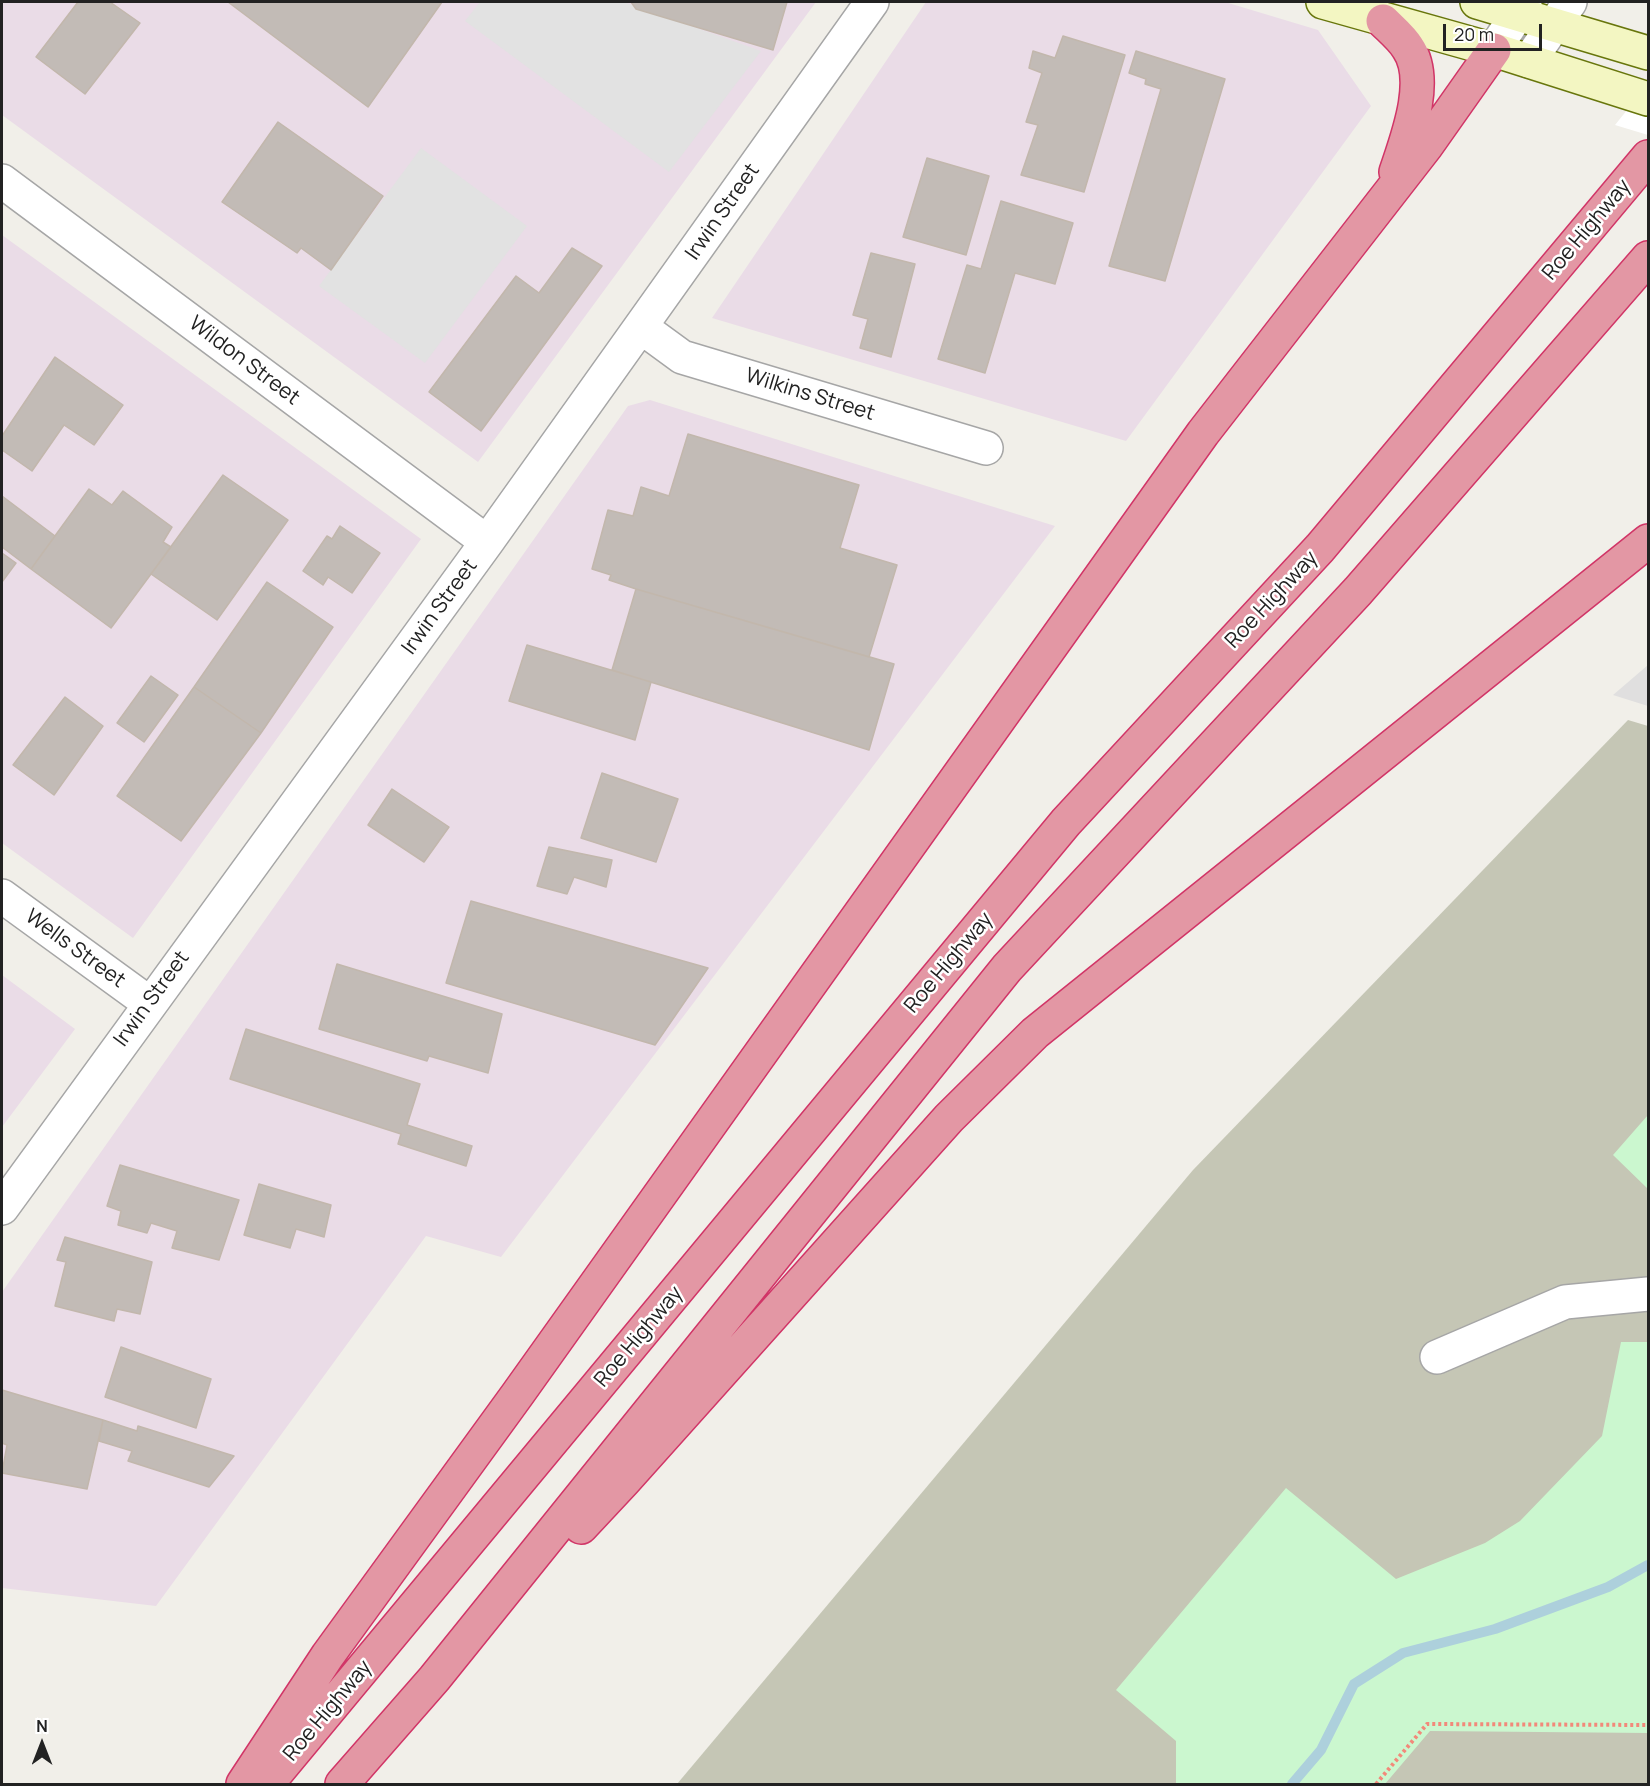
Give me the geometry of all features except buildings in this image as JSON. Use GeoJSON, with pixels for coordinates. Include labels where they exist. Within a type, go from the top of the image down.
{"type":"FeatureCollection","features":[{"type":"Feature","properties":{"kind":"highway"},"geometry":{"type":"LineString","coordinates":[[1383,21],[1409,49],[1417,71],[1413,117],[1390,193]]}},
{"type":"Feature","properties":{"kind":"highway"},"geometry":{"type":"LineString","coordinates":[[243,1785],[328,1655],[510,1405],[1203,433],[1390,193],[1494,50]]}},
{"type":"Feature","properties":{"kind":"highway","name":"Roe Highway"},"geometry":{"type":"LineString","coordinates":[[267,1785],[1066,822],[1320,548],[1648,157]]}},
{"type":"Feature","properties":{"kind":"highway"},"geometry":{"type":"LineString","coordinates":[[342,1785],[434,1679],[1006,968],[1358,591],[1648,258]]}},
{"type":"Feature","properties":{"kind":"highway"},"geometry":{"type":"LineString","coordinates":[[434,1679],[624,1481],[949,1118],[1035,1033],[1648,541]]}},
{"type":"Feature","properties":{"kind":"main road"},"geometry":{"type":"LineString","coordinates":[[1323,2],[1383,21],[1494,50],[1648,99]]}},
{"type":"Feature","properties":{"kind":"main road"},"geometry":{"type":"LineString","coordinates":[[1477,2],[1562,13],[1648,53]]}},
{"type":"Feature","properties":{"kind":"street","name":"Irwin Street"},"geometry":{"type":"LineString","coordinates":[[2,1208],[149,1003],[487,542],[872,2]]}},
{"type":"Feature","properties":{"kind":"street"},"geometry":{"type":"LineString","coordinates":[[1494,50],[1521,7]]}},
{"type":"Feature","properties":{"kind":"street"},"geometry":{"type":"LineString","coordinates":[[1529,61],[1562,13]]}},
{"type":"Feature","properties":{"kind":"street","name":"Wildon Street"},"geometry":{"type":"LineString","coordinates":[[2,181],[487,542]]}},
{"type":"Feature","properties":{"kind":"street","name":"Wilkins Street"},"geometry":{"type":"LineString","coordinates":[[641,327],[682,357],[986,447]]}},
{"type":"Feature","properties":{"kind":"street","name":"Wells Street"},"geometry":{"type":"LineString","coordinates":[[2,896],[149,1003]]}},
{"type":"Feature","properties":{"kind":"street"},"geometry":{"type":"LineString","coordinates":[[1437,1356],[1565,1302],[1648,1294]]}},
{"type":"Feature","properties":{"kind":"path"},"geometry":{"type":"LineString","coordinates":[[1376,1785],[1427,1724],[1648,1725]]}},
{"type":"Feature","properties":{"kind":"shaded area"},"geometry":{"type":"Polygon","coordinates":[[[2,2],[816,2],[478,462],[2,115],[2,2]]]}},
{"type":"Feature","properties":{"kind":"shaded area"},"geometry":{"type":"Polygon","coordinates":[[[480,2],[624,2],[761,51],[669,172],[465,21],[480,2]]]}},
{"type":"Feature","properties":{"kind":"shaded area"},"geometry":{"type":"Polygon","coordinates":[[[926,2],[1225,2],[1318,30],[1371,106],[1126,441],[712,318],[926,2]]]}},
{"type":"Feature","properties":{"kind":"shaded area"},"geometry":{"type":"Polygon","coordinates":[[[421,148],[527,226],[425,363],[319,286],[421,148]]]}},
{"type":"Feature","properties":{"kind":"shaded area"},"geometry":{"type":"Polygon","coordinates":[[[2,235],[421,539],[133,938],[2,843],[2,235]]]}},
{"type":"Feature","properties":{"kind":"shaded area"},"geometry":{"type":"Polygon","coordinates":[[[650,400],[1055,526],[501,1257],[426,1236],[156,1606],[2,1588],[2,1292],[628,406],[650,400]]]}},
{"type":"Feature","properties":{"kind":"shaded area"},"geometry":{"type":"Polygon","coordinates":[[[1648,665],[1648,706],[1613,695],[1648,665]]]}},
{"type":"Feature","properties":{"kind":"shaded area"},"geometry":{"type":"Polygon","coordinates":[[[1628,720],[1648,726],[1648,1784],[677,1784],[1193,1170],[1628,720]]]}},
{"type":"Feature","properties":{"kind":"shaded area"},"geometry":{"type":"Polygon","coordinates":[[[2,975],[75,1029],[2,1127],[2,975]]]}},
{"type":"Feature","properties":{"kind":"green space"},"geometry":{"type":"Polygon","coordinates":[[[1648,1115],[1648,1189],[1613,1155],[1648,1115]]]}},
{"type":"Feature","properties":{"kind":"green space"},"geometry":{"type":"Polygon","coordinates":[[[1621,1342],[1648,1342],[1648,1733],[1430,1731],[1385,1784],[1176,1784],[1176,1741],[1116,1690],[1286,1488],[1396,1579],[1485,1543],[1520,1521],[1602,1436],[1621,1342]]]}},
{"type":"Feature","properties":{"kind":"pier"},"geometry":{"type":"Polygon","coordinates":[[[1648,84],[1648,135],[1615,125],[1648,84]]]}},
{"type":"Feature","properties":{"kind":"waterway"},"geometry":{"type":"LineString","coordinates":[[1292,1784],[1321,1750],[1354,1684],[1403,1653],[1495,1629],[1608,1587],[1648,1565]]}}]}
